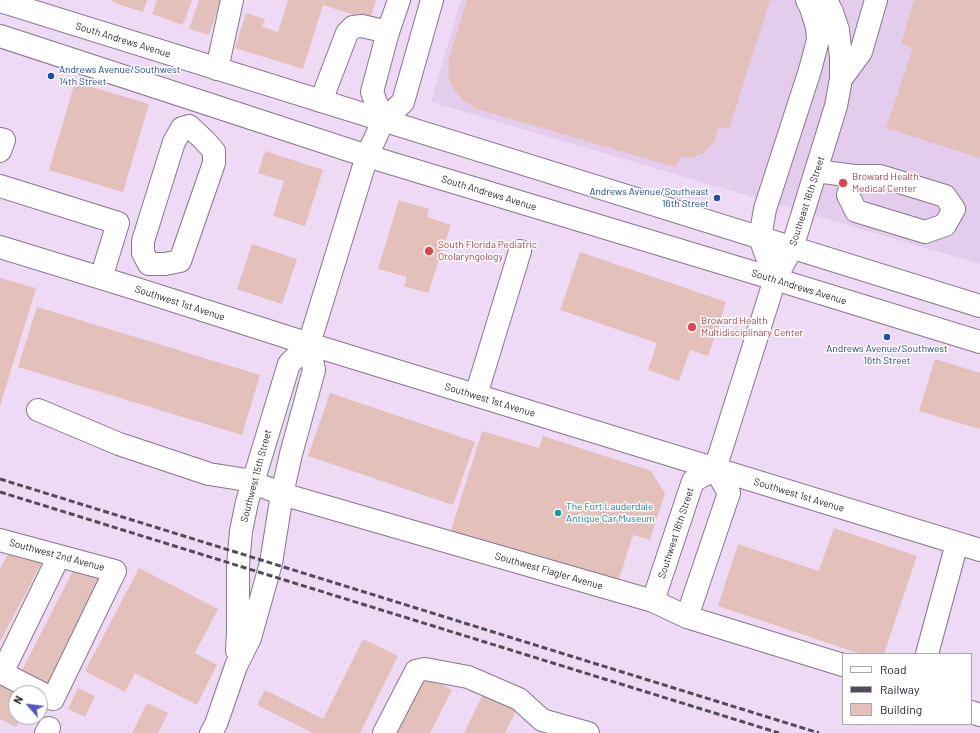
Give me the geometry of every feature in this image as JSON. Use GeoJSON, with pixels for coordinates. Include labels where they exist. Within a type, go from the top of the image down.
{"type":"FeatureCollection","features":[{"type":"Feature","properties":{"kind":"street"},"geometry":{"type":"LineString","coordinates":[[217,69],[232,0]]}},
{"type":"Feature","properties":{"kind":"street"},"geometry":{"type":"LineString","coordinates":[[383,120],[372,92],[388,32],[399,0]]}},
{"type":"Feature","properties":{"kind":"street","name":"Southwest 15th Street"},"geometry":{"type":"LineString","coordinates":[[211,733],[216,724],[236,666],[250,638],[271,563],[282,494],[291,454],[314,370],[309,344],[367,156],[383,120],[403,102],[432,0]]}},
{"type":"Feature","properties":{"kind":"street"},"geometry":{"type":"LineString","coordinates":[[775,279],[760,238],[765,209],[810,70],[818,40],[818,27],[807,0]]}},
{"type":"Feature","properties":{"kind":"street","name":"Southeast 16th Street"},"geometry":{"type":"LineString","coordinates":[[715,469],[775,279],[792,248],[836,106],[841,79],[841,57],[838,30],[826,0]]}},
{"type":"Feature","properties":{"kind":"street"},"geometry":{"type":"LineString","coordinates":[[810,70],[841,79],[861,52],[876,0]]}},
{"type":"Feature","properties":{"kind":"street","name":"South Andrews Avenue"},"geometry":{"type":"LineString","coordinates":[[1,2],[980,306]]}},
{"type":"Feature","properties":{"kind":"street"},"geometry":{"type":"LineString","coordinates":[[321,101],[347,33],[353,27],[362,26],[388,32]]}},
{"type":"Feature","properties":{"kind":"street","name":"South Andrews Avenue"},"geometry":{"type":"LineString","coordinates":[[0,36],[367,156],[980,342]]}},
{"type":"Feature","properties":{"kind":"street"},"geometry":{"type":"LineString","coordinates":[[189,126],[196,101]]}},
{"type":"Feature","properties":{"kind":"street"},"geometry":{"type":"LineString","coordinates":[[149,264],[165,264],[180,261],[214,164],[214,151],[189,126]]}},
{"type":"Feature","properties":{"kind":"street"},"geometry":{"type":"LineString","coordinates":[[149,264],[143,253],[143,241],[174,142],[182,128],[189,126]]}},
{"type":"Feature","properties":{"kind":"street"},"geometry":{"type":"LineString","coordinates":[[0,139],[4,140],[0,152]]}},
{"type":"Feature","properties":{"kind":"street"},"geometry":{"type":"LineString","coordinates":[[816,171],[854,176]]}},
{"type":"Feature","properties":{"kind":"street"},"geometry":{"type":"LineString","coordinates":[[0,186],[118,223],[100,278]]}},
{"type":"Feature","properties":{"kind":"street","name":"Southwest 1st Avenue"},"geometry":{"type":"LineString","coordinates":[[0,247],[309,344],[980,550]]}},
{"type":"Feature","properties":{"kind":"street"},"geometry":{"type":"LineString","coordinates":[[476,395],[520,251]]}},
{"type":"Feature","properties":{"kind":"street"},"geometry":{"type":"LineString","coordinates":[[137,289],[149,264]]}},
{"type":"Feature","properties":{"kind":"street","name":"Southwest 15th Street"},"geometry":{"type":"LineString","coordinates":[[236,666],[238,631],[238,565],[242,524],[252,482],[288,364],[309,344]]}},
{"type":"Feature","properties":{"kind":"street","name":"Southwest Flagler Avenue"},"geometry":{"type":"LineString","coordinates":[[38,410],[127,447],[209,474],[252,482],[282,494],[653,601],[687,618],[842,665]]}},
{"type":"Feature","properties":{"kind":"street"},"geometry":{"type":"LineString","coordinates":[[687,618],[729,493],[715,469]]}},
{"type":"Feature","properties":{"kind":"street","name":"Southwest 16th Street"},"geometry":{"type":"LineString","coordinates":[[653,601],[693,481],[715,469]]}},
{"type":"Feature","properties":{"kind":"street","name":"Southwest 2nd Avenue"},"geometry":{"type":"LineString","coordinates":[[0,540],[115,571],[53,699],[1,672]]}},
{"type":"Feature","properties":{"kind":"street"},"geometry":{"type":"LineString","coordinates":[[927,653],[957,544]]}},
{"type":"Feature","properties":{"kind":"street"},"geometry":{"type":"LineString","coordinates":[[1,672],[59,556]]}},
{"type":"Feature","properties":{"kind":"street"},"geometry":{"type":"LineString","coordinates":[[384,733],[416,671],[425,669],[468,676],[520,699],[539,726],[588,733]]}},
{"type":"Feature","properties":{"kind":"shaded area","name":"Broward Health Medical Center"},"geometry":{"type":"Polygon","coordinates":[[[461,0],[980,0],[980,264],[431,102],[461,0]]]}},
{"type":"Feature","properties":{"kind":"building"},"geometry":{"type":"Polygon","coordinates":[[[111,0],[147,0],[143,12],[115,3],[111,0]]]}},
{"type":"Feature","properties":{"kind":"building"},"geometry":{"type":"Polygon","coordinates":[[[157,0],[192,0],[183,25],[152,14],[157,0]]]}},
{"type":"Feature","properties":{"kind":"building"},"geometry":{"type":"Polygon","coordinates":[[[199,0],[221,0],[209,35],[189,29],[199,0]]]}},
{"type":"Feature","properties":{"kind":"building"},"geometry":{"type":"Polygon","coordinates":[[[288,0],[376,0],[370,20],[323,5],[303,69],[235,48],[246,13],[265,19],[262,27],[278,32],[288,0]]]}},
{"type":"Feature","properties":{"kind":"building"},"geometry":{"type":"Polygon","coordinates":[[[467,0],[770,0],[729,129],[719,127],[714,142],[704,153],[692,158],[681,157],[675,167],[477,109],[463,100],[453,88],[448,76],[449,58],[467,0]]]}},
{"type":"Feature","properties":{"kind":"building"},"geometry":{"type":"Polygon","coordinates":[[[914,0],[980,0],[980,158],[886,128],[913,48],[901,44],[914,0]]]}},
{"type":"Feature","properties":{"kind":"building"},"geometry":{"type":"Polygon","coordinates":[[[75,82],[149,104],[123,192],[49,170],[75,82]]]}},
{"type":"Feature","properties":{"kind":"building"},"geometry":{"type":"Polygon","coordinates":[[[265,151],[323,170],[305,226],[273,216],[284,181],[258,173],[265,151]]]}},
{"type":"Feature","properties":{"kind":"building"},"geometry":{"type":"Polygon","coordinates":[[[399,200],[429,209],[427,217],[451,225],[428,293],[404,286],[407,277],[378,269],[399,200]]]}},
{"type":"Feature","properties":{"kind":"building"},"geometry":{"type":"Polygon","coordinates":[[[252,244],[297,259],[282,304],[237,289],[252,244]]]}},
{"type":"Feature","properties":{"kind":"building"},"geometry":{"type":"Polygon","coordinates":[[[580,252],[726,302],[708,356],[690,350],[679,381],[648,370],[657,343],[560,310],[580,252]]]}},
{"type":"Feature","properties":{"kind":"building"},"geometry":{"type":"Polygon","coordinates":[[[0,278],[36,288],[0,406],[0,278]]]}},
{"type":"Feature","properties":{"kind":"building"},"geometry":{"type":"Polygon","coordinates":[[[37,307],[260,375],[242,435],[18,367],[37,307]]]}},
{"type":"Feature","properties":{"kind":"building"},"geometry":{"type":"Polygon","coordinates":[[[935,359],[980,373],[980,429],[919,411],[935,359]]]}},
{"type":"Feature","properties":{"kind":"building"},"geometry":{"type":"Polygon","coordinates":[[[330,393],[475,442],[453,505],[308,456],[330,393]]]}},
{"type":"Feature","properties":{"kind":"building","name":"The Fort Lauderdale Antique Car Museum"},"geometry":{"type":"Polygon","coordinates":[[[482,431],[539,448],[543,436],[651,471],[665,493],[650,540],[633,535],[617,585],[450,534],[482,431]]]}},
{"type":"Feature","properties":{"kind":"building"},"geometry":{"type":"Polygon","coordinates":[[[834,528],[917,556],[884,653],[858,653],[718,606],[738,544],[819,571],[834,528]]]}},
{"type":"Feature","properties":{"kind":"building"},"geometry":{"type":"Polygon","coordinates":[[[12,547],[42,562],[0,642],[0,569],[12,547]]]}},
{"type":"Feature","properties":{"kind":"building"},"geometry":{"type":"Polygon","coordinates":[[[75,567],[106,582],[51,691],[48,690],[48,685],[38,685],[19,676],[75,567]]]}},
{"type":"Feature","properties":{"kind":"building"},"geometry":{"type":"Polygon","coordinates":[[[139,568],[218,609],[195,653],[217,665],[197,705],[135,673],[125,692],[85,671],[139,568]]]}},
{"type":"Feature","properties":{"kind":"building"},"geometry":{"type":"Polygon","coordinates":[[[363,639],[398,656],[360,733],[313,733],[257,705],[265,690],[323,719],[363,639]]]}},
{"type":"Feature","properties":{"kind":"building"},"geometry":{"type":"Polygon","coordinates":[[[421,674],[452,690],[430,733],[391,733],[421,674]]]}},
{"type":"Feature","properties":{"kind":"building"},"geometry":{"type":"Polygon","coordinates":[[[0,684],[8,688],[8,723],[0,719],[0,684]]]}},
{"type":"Feature","properties":{"kind":"building"},"geometry":{"type":"Polygon","coordinates":[[[78,688],[95,696],[85,717],[68,709],[78,688]]]}},
{"type":"Feature","properties":{"kind":"building"},"geometry":{"type":"Polygon","coordinates":[[[484,692],[517,709],[505,733],[464,733],[484,692]]]}},
{"type":"Feature","properties":{"kind":"building"},"geometry":{"type":"Polygon","coordinates":[[[147,703],[168,713],[158,733],[132,733],[147,703]]]}},
{"type":"Feature","properties":{"kind":"railway"},"geometry":{"type":"LineString","coordinates":[[0,479],[819,733]]}},
{"type":"Feature","properties":{"kind":"railway"},"geometry":{"type":"LineString","coordinates":[[0,492],[779,733]]}},
{"type":"Feature","properties":{"kind":"place","name":"Andrews Avenue/Southwest 14th Street"},"geometry":{"type":"Point","coordinates":[51,76]}},
{"type":"Feature","properties":{"kind":"place","name":"Broward Health Medical Center"},"geometry":{"type":"Point","coordinates":[843,183]}},
{"type":"Feature","properties":{"kind":"place","name":"Andrews Avenue/Southeast 16th Street"},"geometry":{"type":"Point","coordinates":[717,198]}},
{"type":"Feature","properties":{"kind":"place","name":"South Florida Pediatric Otolaryngology"},"geometry":{"type":"Point","coordinates":[429,251]}},
{"type":"Feature","properties":{"kind":"place","name":"Broward Health Multidisciplinary Center"},"geometry":{"type":"Point","coordinates":[692,327]}},
{"type":"Feature","properties":{"kind":"place","name":"Andrews Avenue/Southwest 16th Street"},"geometry":{"type":"Point","coordinates":[887,337]}},
{"type":"Feature","properties":{"kind":"place","name":"The Fort Lauderdale Antique Car Museum"},"geometry":{"type":"Point","coordinates":[558,513]}}]}
